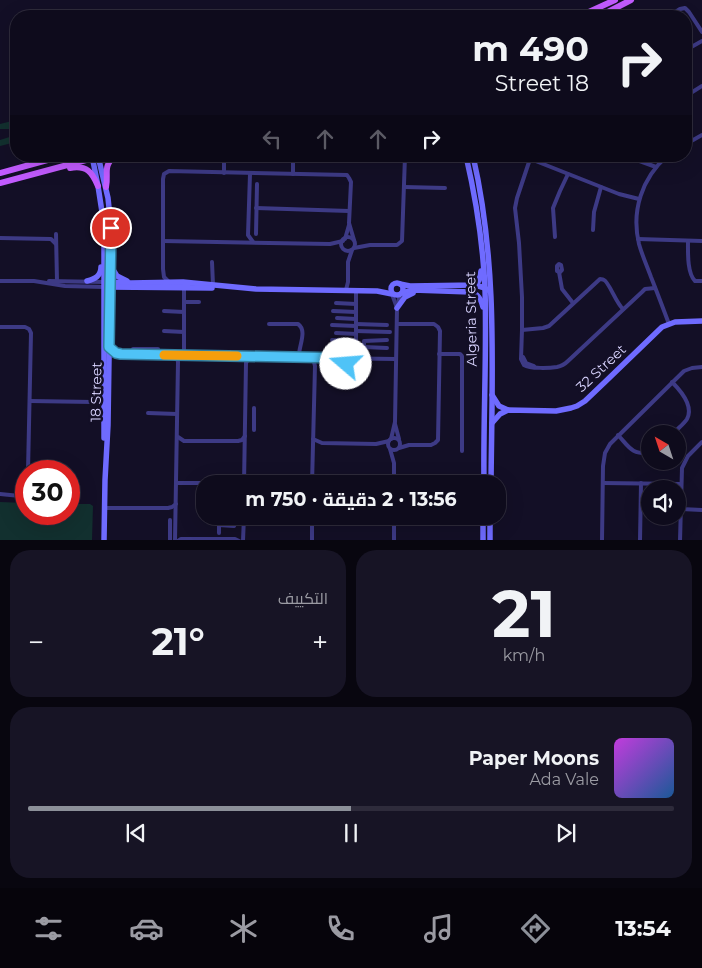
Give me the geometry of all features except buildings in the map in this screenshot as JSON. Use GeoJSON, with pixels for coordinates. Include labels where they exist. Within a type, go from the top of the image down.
{"type":"FeatureCollection","features":[{"type":"Feature","properties":{"kind":"main road"},"geometry":{"type":"LineString","coordinates":[[593,10],[615,0]]}},
{"type":"Feature","properties":{"kind":"main road"},"geometry":{"type":"LineString","coordinates":[[612,10],[631,0]]}},
{"type":"Feature","properties":{"kind":"main road"},"geometry":{"type":"LineString","coordinates":[[0,173],[40,162]]}},
{"type":"Feature","properties":{"kind":"main road"},"geometry":{"type":"LineString","coordinates":[[0,183],[79,162]]}},
{"type":"Feature","properties":{"kind":"main road"},"geometry":{"type":"LineString","coordinates":[[65,166],[86,169],[102,186],[107,181],[106,170],[110,162]]}},
{"type":"Feature","properties":{"kind":"street"},"geometry":{"type":"LineString","coordinates":[[692,18],[702,32]]}},
{"type":"Feature","properties":{"kind":"street","name":"18 Street"},"geometry":{"type":"LineString","coordinates":[[97,162],[110,220],[110,265],[107,285],[104,396],[105,480]]}},
{"type":"Feature","properties":{"kind":"street"},"geometry":{"type":"LineString","coordinates":[[224,162],[224,173]]}},
{"type":"Feature","properties":{"kind":"street"},"geometry":{"type":"LineString","coordinates":[[293,162],[293,174]]}},
{"type":"Feature","properties":{"kind":"street"},"geometry":{"type":"LineString","coordinates":[[344,250],[348,251],[370,244],[397,245],[401,243],[403,240],[404,162]]}},
{"type":"Feature","properties":{"kind":"street","name":"Algeria Street"},"geometry":{"type":"LineString","coordinates":[[467,162],[474,194],[485,288],[484,475]]}},
{"type":"Feature","properties":{"kind":"street","name":"Algeria Street"},"geometry":{"type":"LineString","coordinates":[[474,162],[482,198],[490,264],[492,328],[491,475]]}},
{"type":"Feature","properties":{"kind":"street"},"geometry":{"type":"LineString","coordinates":[[530,162],[516,198],[515,212],[521,268],[522,352],[526,364],[537,367],[554,367],[566,363],[645,289],[655,286]]}},
{"type":"Feature","properties":{"kind":"street"},"geometry":{"type":"LineString","coordinates":[[536,162],[639,201]]}},
{"type":"Feature","properties":{"kind":"street"},"geometry":{"type":"LineString","coordinates":[[639,162],[654,169]]}},
{"type":"Feature","properties":{"kind":"street"},"geometry":{"type":"LineString","coordinates":[[661,162],[644,185],[639,201],[636,222],[638,241],[669,324],[681,321],[702,321]]}},
{"type":"Feature","properties":{"kind":"street"},"geometry":{"type":"LineString","coordinates":[[170,283],[164,276],[163,269],[163,184],[167,174],[177,172],[293,174],[337,175],[346,178],[350,187],[349,223],[342,246],[348,262],[348,282],[356,304],[356,358]]}},
{"type":"Feature","properties":{"kind":"street"},"geometry":{"type":"LineString","coordinates":[[250,174],[248,235],[253,242]]}},
{"type":"Feature","properties":{"kind":"street"},"geometry":{"type":"LineString","coordinates":[[555,237],[553,210],[567,174]]}},
{"type":"Feature","properties":{"kind":"street"},"geometry":{"type":"LineString","coordinates":[[249,185],[257,185],[256,234]]}},
{"type":"Feature","properties":{"kind":"street","name":"18 Street"},"geometry":{"type":"LineString","coordinates":[[102,186],[109,347],[104,540]]}},
{"type":"Feature","properties":{"kind":"street"},"geometry":{"type":"LineString","coordinates":[[404,187],[445,188]]}},
{"type":"Feature","properties":{"kind":"street"},"geometry":{"type":"LineString","coordinates":[[593,230],[596,206],[602,188]]}},
{"type":"Feature","properties":{"kind":"street"},"geometry":{"type":"LineString","coordinates":[[249,212],[256,210],[349,211]]}},
{"type":"Feature","properties":{"kind":"street"},"geometry":{"type":"LineString","coordinates":[[348,262],[355,244],[349,223]]}},
{"type":"Feature","properties":{"kind":"street"},"geometry":{"type":"LineString","coordinates":[[50,239],[56,234],[56,281]]}},
{"type":"Feature","properties":{"kind":"street"},"geometry":{"type":"LineString","coordinates":[[0,238],[50,239],[56,244]]}},
{"type":"Feature","properties":{"kind":"street"},"geometry":{"type":"LineString","coordinates":[[163,241],[330,244],[350,238],[354,240]]}},
{"type":"Feature","properties":{"kind":"street"},"geometry":{"type":"LineString","coordinates":[[638,241],[702,241]]}},
{"type":"Feature","properties":{"kind":"street"},"geometry":{"type":"LineString","coordinates":[[688,241],[692,279],[697,282],[702,281]]}},
{"type":"Feature","properties":{"kind":"street"},"geometry":{"type":"LineString","coordinates":[[87,281],[99,275],[101,262],[104,258]]}},
{"type":"Feature","properties":{"kind":"street"},"geometry":{"type":"LineString","coordinates":[[474,285],[480,279],[480,267],[483,259]]}},
{"type":"Feature","properties":{"kind":"street"},"geometry":{"type":"LineString","coordinates":[[212,262],[213,285]]}},
{"type":"Feature","properties":{"kind":"street"},"geometry":{"type":"LineString","coordinates":[[110,265],[117,276],[131,283]]}},
{"type":"Feature","properties":{"kind":"street"},"geometry":{"type":"LineString","coordinates":[[152,283],[160,277],[163,269]]}},
{"type":"Feature","properties":{"kind":"street"},"geometry":{"type":"LineString","coordinates":[[559,272],[562,289],[573,303]]}},
{"type":"Feature","properties":{"kind":"street"},"geometry":{"type":"LineString","coordinates":[[522,328],[532,329],[549,326],[596,281],[601,279],[606,282],[623,309]]}},
{"type":"Feature","properties":{"kind":"street"},"geometry":{"type":"LineString","coordinates":[[0,281],[87,281],[107,285],[184,288],[351,290],[378,291],[397,295],[423,290],[467,291],[472,292],[480,300],[485,319]]}},
{"type":"Feature","properties":{"kind":"street"},"geometry":{"type":"LineString","coordinates":[[34,282],[65,286],[183,282],[256,288]]}},
{"type":"Feature","properties":{"kind":"street"},"geometry":{"type":"LineString","coordinates":[[378,291],[395,283],[410,286],[474,285],[485,288],[488,292],[489,373],[492,379]]}},
{"type":"Feature","properties":{"kind":"street"},"geometry":{"type":"LineString","coordinates":[[394,475],[394,463],[388,446],[395,422],[397,308],[403,288],[400,284]]}},
{"type":"Feature","properties":{"kind":"street"},"geometry":{"type":"LineString","coordinates":[[391,286],[390,290],[397,308]]}},
{"type":"Feature","properties":{"kind":"street"},"geometry":{"type":"LineString","coordinates":[[184,288],[184,355]]}},
{"type":"Feature","properties":{"kind":"street"},"geometry":{"type":"LineString","coordinates":[[397,308],[408,295],[423,290]]}},
{"type":"Feature","properties":{"kind":"street"},"geometry":{"type":"LineString","coordinates":[[184,302],[199,302]]}},
{"type":"Feature","properties":{"kind":"street"},"geometry":{"type":"LineString","coordinates":[[336,303],[356,304]]}},
{"type":"Feature","properties":{"kind":"street"},"geometry":{"type":"LineString","coordinates":[[164,311],[184,312]]}},
{"type":"Feature","properties":{"kind":"street"},"geometry":{"type":"LineString","coordinates":[[333,311],[356,312]]}},
{"type":"Feature","properties":{"kind":"street"},"geometry":{"type":"LineString","coordinates":[[337,318],[356,319]]}},
{"type":"Feature","properties":{"kind":"street"},"geometry":{"type":"LineString","coordinates":[[268,324],[300,325],[302,328],[302,345],[299,350],[299,357]]}},
{"type":"Feature","properties":{"kind":"street"},"geometry":{"type":"LineString","coordinates":[[390,449],[399,449],[409,445],[431,445],[438,440],[440,331],[434,324],[397,324]]}},
{"type":"Feature","properties":{"kind":"street","name":"32 Street"},"geometry":{"type":"LineString","coordinates":[[508,410],[556,411],[577,406],[585,401],[660,329],[669,324]]}},
{"type":"Feature","properties":{"kind":"street"},"geometry":{"type":"LineString","coordinates":[[332,325],[390,332]]}},
{"type":"Feature","properties":{"kind":"street"},"geometry":{"type":"LineString","coordinates":[[336,333],[387,325]]}},
{"type":"Feature","properties":{"kind":"street"},"geometry":{"type":"LineString","coordinates":[[0,327],[22,328],[29,335],[31,342],[28,460]]}},
{"type":"Feature","properties":{"kind":"street"},"geometry":{"type":"LineString","coordinates":[[164,331],[184,332]]}},
{"type":"Feature","properties":{"kind":"street"},"geometry":{"type":"LineString","coordinates":[[332,340],[356,341]]}},
{"type":"Feature","properties":{"kind":"street"},"geometry":{"type":"LineString","coordinates":[[364,358],[364,341],[387,340]]}},
{"type":"Feature","properties":{"kind":"street"},"geometry":{"type":"LineString","coordinates":[[109,347],[119,354],[396,359]]}},
{"type":"Feature","properties":{"kind":"street"},"geometry":{"type":"LineString","coordinates":[[364,347],[387,348]]}},
{"type":"Feature","properties":{"kind":"street"},"geometry":{"type":"LineString","coordinates":[[336,348],[356,348]]}},
{"type":"Feature","properties":{"kind":"street"},"geometry":{"type":"LineString","coordinates":[[133,349],[158,349]]}},
{"type":"Feature","properties":{"kind":"street"},"geometry":{"type":"LineString","coordinates":[[146,349],[146,354]]}},
{"type":"Feature","properties":{"kind":"street"},"geometry":{"type":"LineString","coordinates":[[440,354],[460,354],[462,356],[462,451]]}},
{"type":"Feature","properties":{"kind":"street"},"geometry":{"type":"LineString","coordinates":[[173,355],[177,358],[178,362],[176,540],[239,540]]}},
{"type":"Feature","properties":{"kind":"street"},"geometry":{"type":"LineString","coordinates":[[244,475],[246,363],[252,356]]}},
{"type":"Feature","properties":{"kind":"street"},"geometry":{"type":"LineString","coordinates":[[310,357],[315,366],[312,475]]}},
{"type":"Feature","properties":{"kind":"street"},"geometry":{"type":"LineString","coordinates":[[346,358],[347,376]]}},
{"type":"Feature","properties":{"kind":"street"},"geometry":{"type":"LineString","coordinates":[[602,540],[603,466],[610,444],[686,370],[702,367]]}},
{"type":"Feature","properties":{"kind":"street"},"geometry":{"type":"LineString","coordinates":[[672,382],[685,398],[689,414],[681,425]]}},
{"type":"Feature","properties":{"kind":"street"},"geometry":{"type":"LineString","coordinates":[[492,393],[498,404],[508,410]]}},
{"type":"Feature","properties":{"kind":"street"},"geometry":{"type":"LineString","coordinates":[[30,401],[94,402],[104,396]]}},
{"type":"Feature","properties":{"kind":"street"},"geometry":{"type":"LineString","coordinates":[[94,402],[104,410]]}},
{"type":"Feature","properties":{"kind":"street"},"geometry":{"type":"LineString","coordinates":[[254,408],[254,430]]}},
{"type":"Feature","properties":{"kind":"street"},"geometry":{"type":"LineString","coordinates":[[491,426],[498,415],[508,410]]}},
{"type":"Feature","properties":{"kind":"street"},"geometry":{"type":"LineString","coordinates":[[148,413],[178,414]]}},
{"type":"Feature","properties":{"kind":"street"},"geometry":{"type":"LineString","coordinates":[[245,418],[254,418]]}},
{"type":"Feature","properties":{"kind":"street"},"geometry":{"type":"LineString","coordinates":[[394,463],[400,444],[395,422]]}},
{"type":"Feature","properties":{"kind":"street"},"geometry":{"type":"LineString","coordinates":[[618,435],[635,452],[641,452]]}},
{"type":"Feature","properties":{"kind":"street"},"geometry":{"type":"LineString","coordinates":[[177,436],[184,440],[238,441],[241,441],[245,436]]}},
{"type":"Feature","properties":{"kind":"street"},"geometry":{"type":"LineString","coordinates":[[313,438],[322,443],[376,444],[396,438],[400,441]]}},
{"type":"Feature","properties":{"kind":"street"},"geometry":{"type":"LineString","coordinates":[[681,480],[684,461],[702,442]]}},
{"type":"Feature","properties":{"kind":"street"},"geometry":{"type":"LineString","coordinates":[[176,483],[196,483]]}},
{"type":"Feature","properties":{"kind":"street"},"geometry":{"type":"LineString","coordinates":[[603,483],[641,483],[640,540]]}},
{"type":"Feature","properties":{"kind":"street"},"geometry":{"type":"LineString","coordinates":[[0,494],[15,494]]}},
{"type":"Feature","properties":{"kind":"street"},"geometry":{"type":"LineString","coordinates":[[104,508],[168,508],[176,504]]}},
{"type":"Feature","properties":{"kind":"street"},"geometry":{"type":"LineString","coordinates":[[686,510],[702,510]]}},
{"type":"Feature","properties":{"kind":"street"},"geometry":{"type":"LineString","coordinates":[[170,520],[170,540]]}},
{"type":"Feature","properties":{"kind":"street"},"geometry":{"type":"LineString","coordinates":[[219,533],[219,525],[234,525]]}},
{"type":"Feature","properties":{"kind":"street"},"geometry":{"type":"LineString","coordinates":[[243,540],[244,525]]}},
{"type":"Feature","properties":{"kind":"street"},"geometry":{"type":"LineString","coordinates":[[312,525],[312,540]]}},
{"type":"Feature","properties":{"kind":"street"},"geometry":{"type":"LineString","coordinates":[[394,525],[394,540]]}},
{"type":"Feature","properties":{"kind":"street"},"geometry":{"type":"LineString","coordinates":[[483,525],[483,540]]}},
{"type":"Feature","properties":{"kind":"street"},"geometry":{"type":"LineString","coordinates":[[490,525],[490,540]]}},
{"type":"Feature","properties":{"kind":"street"},"geometry":{"type":"LineString","coordinates":[[680,525],[680,540]]}},
{"type":"Feature","properties":{"kind":"green space"},"geometry":{"type":"Polygon","coordinates":[[[10,122],[10,129],[0,129],[0,124],[10,122]]]}},
{"type":"Feature","properties":{"kind":"green space"},"geometry":{"type":"Polygon","coordinates":[[[10,137],[10,144],[0,146],[0,140],[10,137]]]}},
{"type":"Feature","properties":{"kind":"green space"},"geometry":{"type":"Polygon","coordinates":[[[0,502],[15,503],[15,525],[80,525],[80,504],[90,504],[93,506],[92,540],[0,540],[0,502]]]}},
{"type":"Feature","properties":{"kind":"slow traffic"},"geometry":{"type":"LineString","coordinates":[[164,355],[237,356]]}},
{"type":"Feature","properties":{"kind":"route"},"geometry":{"type":"LineString","coordinates":[[111,228],[109,347],[116,353],[346,358],[346,364]]}}]}
